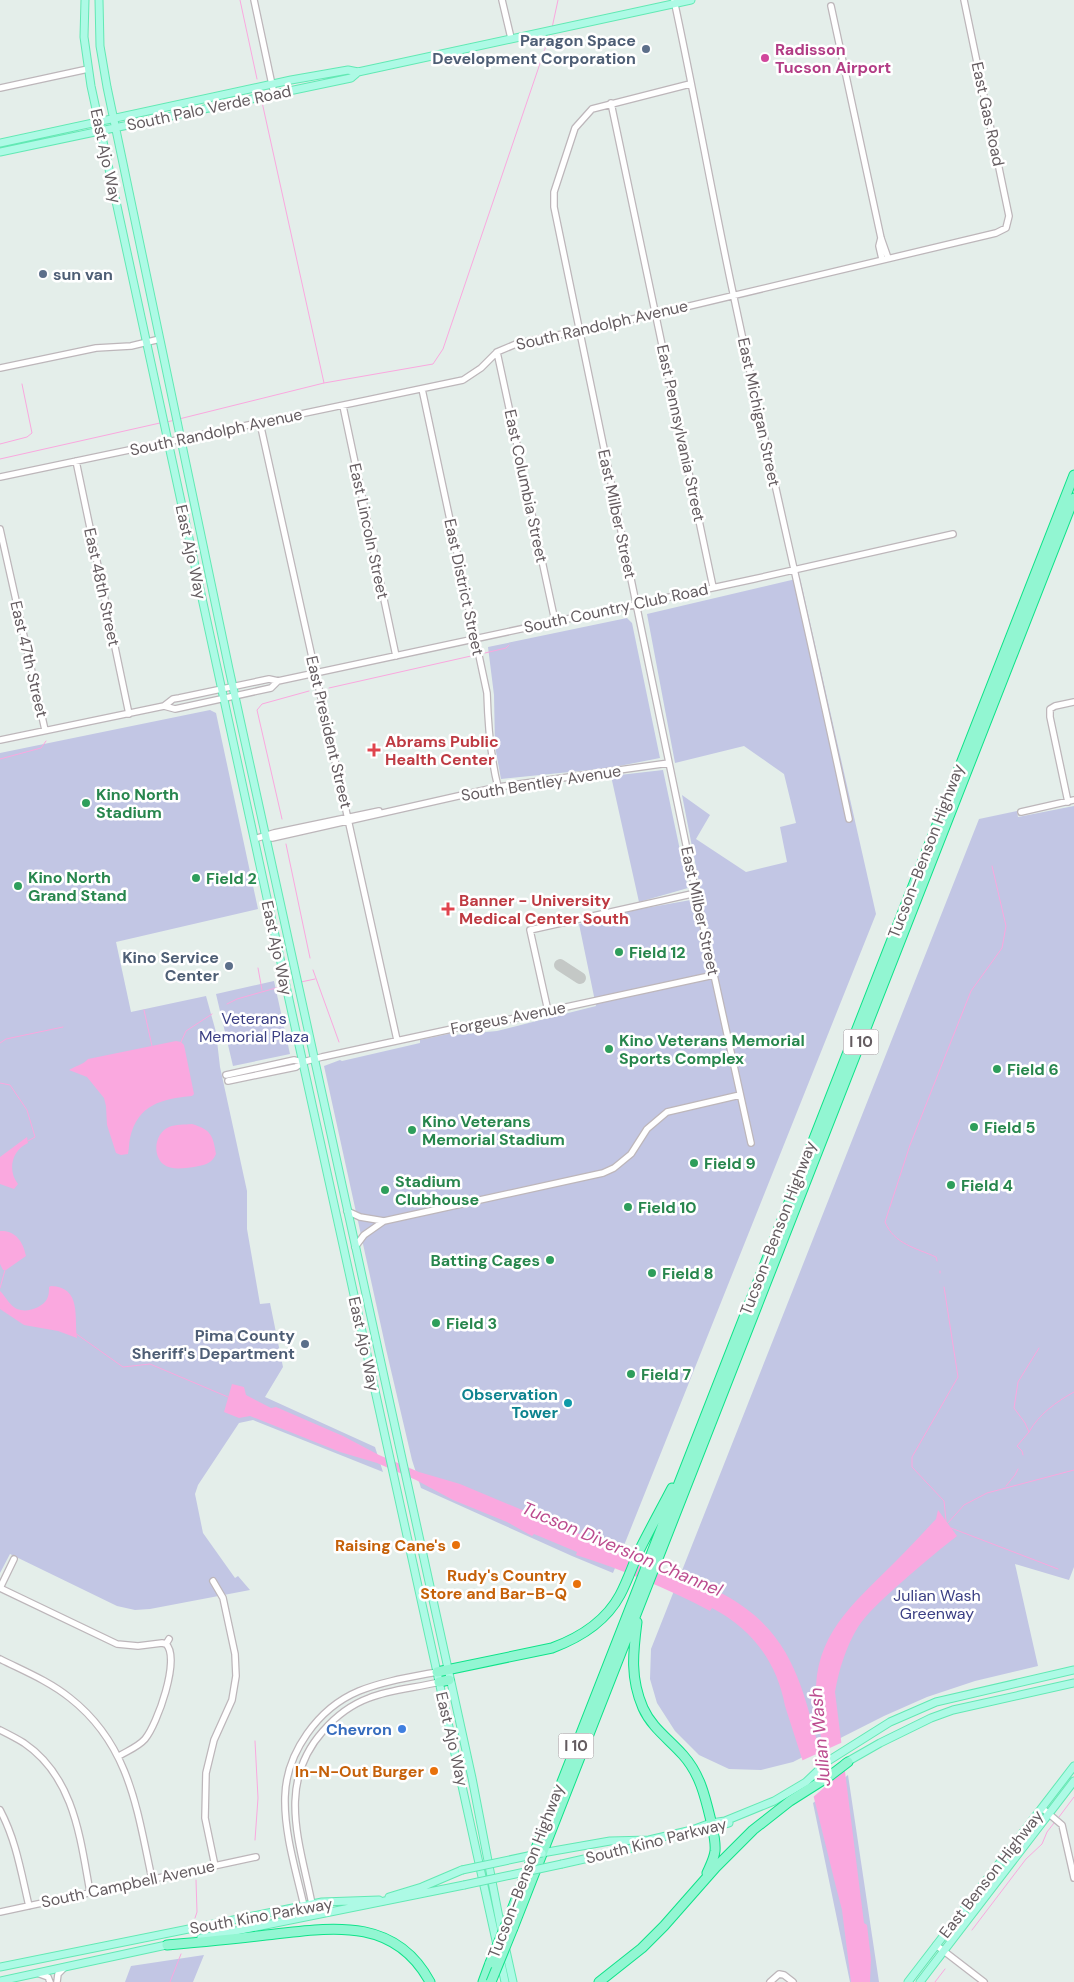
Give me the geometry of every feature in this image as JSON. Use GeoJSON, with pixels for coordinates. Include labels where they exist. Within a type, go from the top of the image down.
{"type":"FeatureCollection","features":[{"type":"Feature","properties":{"kind":"highway","name":"Tucson–Benson Highway"},"geometry":{"type":"LineString","coordinates":[[483,1982],[654,1560],[1065,524],[1074,475]]}},
{"type":"Feature","properties":{"kind":"highway","name":"Tucson–Benson Highway"},"geometry":{"type":"LineString","coordinates":[[654,1560],[696,1439],[1053,529],[1070,497]]}},
{"type":"Feature","properties":{"kind":"highway"},"geometry":{"type":"LineString","coordinates":[[437,1672],[552,1648],[582,1634],[602,1618],[619,1597],[640,1550],[696,1439]]}},
{"type":"Feature","properties":{"kind":"highway","name":"Tucson–Benson Highway"},"geometry":{"type":"LineString","coordinates":[[491,1982],[639,1607],[644,1584]]}},
{"type":"Feature","properties":{"kind":"highway"},"geometry":{"type":"LineString","coordinates":[[639,1607],[633,1651],[634,1681],[648,1718],[664,1738],[682,1754],[698,1778],[705,1793],[715,1852],[704,1880]]}},
{"type":"Feature","properties":{"kind":"highway"},"geometry":{"type":"LineString","coordinates":[[439,1682],[449,1680]]}},
{"type":"Feature","properties":{"kind":"highway"},"geometry":{"type":"LineString","coordinates":[[599,1982],[654,1937],[704,1880],[753,1830],[806,1785],[832,1775],[848,1762]]}},
{"type":"Feature","properties":{"kind":"highway"},"geometry":{"type":"LineString","coordinates":[[167,1945],[326,1929],[355,1929],[381,1936],[396,1944],[416,1961],[430,1982]]}},
{"type":"Feature","properties":{"kind":"main road","name":"East Ajo Way"},"geometry":{"type":"LineString","coordinates":[[85,0],[84,37],[88,70],[101,132],[302,1062],[505,1982]]}},
{"type":"Feature","properties":{"kind":"main road","name":"East Ajo Way"},"geometry":{"type":"LineString","coordinates":[[99,0],[100,46],[178,427],[265,837],[472,1778],[513,1982]]}},
{"type":"Feature","properties":{"kind":"main road","name":"South Palo Verde Road"},"geometry":{"type":"LineString","coordinates":[[0,143],[272,84],[348,70],[358,72],[674,2],[691,0]]}},
{"type":"Feature","properties":{"kind":"main road","name":"South Palo Verde Road"},"geometry":{"type":"LineString","coordinates":[[0,152],[351,78],[358,72]]}},
{"type":"Feature","properties":{"kind":"main road"},"geometry":{"type":"LineString","coordinates":[[194,567],[207,564]]}},
{"type":"Feature","properties":{"kind":"main road"},"geometry":{"type":"LineString","coordinates":[[363,1338],[375,1335]]}},
{"type":"Feature","properties":{"kind":"main road"},"geometry":{"type":"LineString","coordinates":[[408,1542],[420,1540]]}},
{"type":"Feature","properties":{"kind":"main road","name":"South Kino Parkway"},"geometry":{"type":"LineString","coordinates":[[0,1981],[562,1864],[712,1826],[758,1808],[806,1785],[828,1761],[890,1722],[936,1702],[1074,1670]]}},
{"type":"Feature","properties":{"kind":"main road"},"geometry":{"type":"LineString","coordinates":[[848,1762],[880,1743],[952,1710],[1074,1683]]}},
{"type":"Feature","properties":{"kind":"main road","name":"East Benson Highway"},"geometry":{"type":"LineString","coordinates":[[908,1982],[1074,1766]]}},
{"type":"Feature","properties":{"kind":"main road","name":"East Benson Highway"},"geometry":{"type":"LineString","coordinates":[[920,1982],[1074,1781]]}},
{"type":"Feature","properties":{"kind":"main road","name":"South Kino Parkway"},"geometry":{"type":"LineString","coordinates":[[0,1967],[322,1902],[379,1900],[422,1887],[462,1870],[571,1847],[610,1841],[649,1840],[712,1826]]}},
{"type":"Feature","properties":{"kind":"main road"},"geometry":{"type":"LineString","coordinates":[[312,1904],[314,1916]]}},
{"type":"Feature","properties":{"kind":"main road"},"geometry":{"type":"LineString","coordinates":[[304,1906],[306,1918]]}},
{"type":"Feature","properties":{"kind":"main road"},"geometry":{"type":"LineString","coordinates":[[118,1943],[120,1956]]}},
{"type":"Feature","properties":{"kind":"street"},"geometry":{"type":"LineString","coordinates":[[254,0],[274,94]]}},
{"type":"Feature","properties":{"kind":"street"},"geometry":{"type":"LineString","coordinates":[[502,0],[511,38]]}},
{"type":"Feature","properties":{"kind":"street","name":"East Gas Road"},"geometry":{"type":"LineString","coordinates":[[964,0],[1009,216],[1006,228]]}},
{"type":"Feature","properties":{"kind":"street","name":"East Michigan Street"},"geometry":{"type":"LineString","coordinates":[[674,2],[733,295],[820,679],[849,819]]}},
{"type":"Feature","properties":{"kind":"street"},"geometry":{"type":"LineString","coordinates":[[831,6],[885,258]]}},
{"type":"Feature","properties":{"kind":"street"},"geometry":{"type":"LineString","coordinates":[[0,88],[88,70]]}},
{"type":"Feature","properties":{"kind":"street","name":"East Milber Street"},"geometry":{"type":"LineString","coordinates":[[690,84],[592,109],[575,128],[554,192],[554,208],[696,893],[751,1143]]}},
{"type":"Feature","properties":{"kind":"street","name":"East Pennsylvania Street"},"geometry":{"type":"LineString","coordinates":[[611,103],[713,587]]}},
{"type":"Feature","properties":{"kind":"street","name":"South Randolph Avenue"},"geometry":{"type":"LineString","coordinates":[[0,477],[463,380],[481,368],[497,352],[516,344],[656,314],[996,233],[1006,228]]}},
{"type":"Feature","properties":{"kind":"street"},"geometry":{"type":"LineString","coordinates":[[0,368],[96,348],[124,346],[160,339]]}},
{"type":"Feature","properties":{"kind":"street","name":"East Columbia Street"},"geometry":{"type":"LineString","coordinates":[[497,352],[555,621]]}},
{"type":"Feature","properties":{"kind":"street","name":"East District Street"},"geometry":{"type":"LineString","coordinates":[[422,389],[487,693],[490,744],[498,787]]}},
{"type":"Feature","properties":{"kind":"street","name":"East Lincoln Street"},"geometry":{"type":"LineString","coordinates":[[343,406],[396,656]]}},
{"type":"Feature","properties":{"kind":"street","name":"East President Street"},"geometry":{"type":"LineString","coordinates":[[260,423],[397,1040]]}},
{"type":"Feature","properties":{"kind":"street","name":"East 48th Street"},"geometry":{"type":"LineString","coordinates":[[76,461],[129,714]]}},
{"type":"Feature","properties":{"kind":"street","name":"East 47th Street"},"geometry":{"type":"LineString","coordinates":[[0,529],[45,730]]}},
{"type":"Feature","properties":{"kind":"street","name":"South Country Club Road"},"geometry":{"type":"LineString","coordinates":[[164,706],[176,709],[271,688],[278,682],[953,534]]}},
{"type":"Feature","properties":{"kind":"street","name":"South Country Club Road"},"geometry":{"type":"LineString","coordinates":[[0,740],[164,706],[173,699],[233,686],[269,679],[278,682]]}},
{"type":"Feature","properties":{"kind":"street"},"geometry":{"type":"LineString","coordinates":[[1021,812],[1071,801],[1050,717],[1050,710],[1055,706],[1074,702]]}},
{"type":"Feature","properties":{"kind":"street","name":"South Bentley Avenue"},"geometry":{"type":"LineString","coordinates":[[254,840],[265,837],[272,838],[349,819],[406,809],[498,787],[669,763]]}},
{"type":"Feature","properties":{"kind":"street"},"geometry":{"type":"LineString","coordinates":[[548,1011],[530,930],[696,893]]}},
{"type":"Feature","properties":{"kind":"street","name":"Forgeus Avenue"},"geometry":{"type":"LineString","coordinates":[[227,1078],[296,1067],[302,1062],[397,1040],[548,1011],[714,975]]}},
{"type":"Feature","properties":{"kind":"street"},"geometry":{"type":"LineString","coordinates":[[348,1211],[360,1217],[384,1221],[603,1173],[614,1168],[631,1154],[647,1129],[667,1112],[740,1095]]}},
{"type":"Feature","properties":{"kind":"street"},"geometry":{"type":"LineString","coordinates":[[355,1247],[364,1235],[384,1221]]}},
{"type":"Feature","properties":{"kind":"street"},"geometry":{"type":"LineString","coordinates":[[14,1559],[0,1588],[117,1644],[138,1646],[168,1641],[171,1654],[170,1676],[152,1730],[140,1745],[119,1756]]}},
{"type":"Feature","properties":{"kind":"street"},"geometry":{"type":"LineString","coordinates":[[213,1581],[223,1598],[235,1654],[236,1676],[232,1700],[214,1740],[206,1774],[205,1818],[215,1866]]}},
{"type":"Feature","properties":{"kind":"street"},"geometry":{"type":"LineString","coordinates":[[0,1659],[43,1680],[70,1698],[98,1726],[119,1756],[134,1795],[152,1879]]}},
{"type":"Feature","properties":{"kind":"street"},"geometry":{"type":"LineString","coordinates":[[304,1906],[288,1831],[285,1797],[290,1767],[299,1746],[323,1716],[348,1697],[372,1687],[437,1672]]}},
{"type":"Feature","properties":{"kind":"street"},"geometry":{"type":"LineString","coordinates":[[312,1904],[299,1839],[294,1800],[300,1770],[310,1747],[330,1723],[355,1704],[378,1695],[439,1682]]}},
{"type":"Feature","properties":{"kind":"street"},"geometry":{"type":"LineString","coordinates":[[0,1730],[24,1743],[44,1760],[58,1777],[72,1808],[90,1892]]}},
{"type":"Feature","properties":{"kind":"street"},"geometry":{"type":"LineString","coordinates":[[1042,1808],[1062,1825],[1074,1878]]}},
{"type":"Feature","properties":{"kind":"street"},"geometry":{"type":"LineString","coordinates":[[0,1810],[8,1826],[17,1853],[29,1906]]}},
{"type":"Feature","properties":{"kind":"street","name":"South Campbell Avenue"},"geometry":{"type":"LineString","coordinates":[[0,1912],[256,1857]]}},
{"type":"Feature","properties":{"kind":"street"},"geometry":{"type":"LineString","coordinates":[[936,1945],[984,1982]]}},
{"type":"Feature","properties":{"kind":"street"},"geometry":{"type":"LineString","coordinates":[[57,1982],[58,1974],[64,1968]]}},
{"type":"Feature","properties":{"kind":"street"},"geometry":{"type":"LineString","coordinates":[[37,1973],[48,1977],[50,1982]]}},
{"type":"Feature","properties":{"kind":"street"},"geometry":{"type":"LineString","coordinates":[[770,1982],[779,1974],[784,1975],[793,1982]]}},
{"type":"Feature","properties":{"kind":"green space","name":"Kino Veterans Memorial Sports Complex"},"geometry":{"type":"Polygon","coordinates":[[[800,578],[876,914],[613,1573],[421,1488],[412,1460],[386,1349],[324,1066],[340,1060],[420,1043],[420,1040],[453,1033],[454,1035],[497,1031],[596,1006],[579,924],[640,909],[702,898],[682,795],[710,815],[696,839],[746,872],[787,862],[780,827],[796,823],[784,774],[744,746],[675,763],[647,614],[800,578]]]}},
{"type":"Feature","properties":{"kind":"green space"},"geometry":{"type":"Polygon","coordinates":[[[627,618],[632,623],[660,758],[609,768],[501,779],[495,746],[494,695],[488,647],[627,618]]]}},
{"type":"Feature","properties":{"kind":"green space"},"geometry":{"type":"Polygon","coordinates":[[[210,710],[216,713],[258,909],[116,942],[131,1012],[206,996],[216,1032],[220,1067],[247,1191],[247,1229],[260,1304],[270,1303],[283,1367],[265,1397],[375,1447],[383,1472],[253,1420],[239,1423],[198,1485],[195,1494],[203,1533],[235,1578],[238,1576],[250,1590],[150,1609],[135,1610],[117,1606],[10,1554],[0,1573],[0,753],[210,710]]]}},
{"type":"Feature","properties":{"kind":"green space"},"geometry":{"type":"Polygon","coordinates":[[[663,770],[688,888],[639,902],[611,776],[663,770]]]}},
{"type":"Feature","properties":{"kind":"green space","name":"Julian Wash Greenway"},"geometry":{"type":"Polygon","coordinates":[[[1074,806],[1074,1567],[1069,1580],[1015,1564],[1038,1666],[975,1681],[927,1697],[884,1716],[793,1762],[761,1770],[729,1769],[699,1755],[675,1731],[657,1703],[650,1679],[651,1649],[979,819],[1017,811],[1018,817],[1074,806]]]}},
{"type":"Feature","properties":{"kind":"green space","name":"Veterans Memorial Plaza"},"geometry":{"type":"Polygon","coordinates":[[[274,981],[290,1054],[233,1066],[216,994],[274,981]]]}},
{"type":"Feature","properties":{"kind":"green space"},"geometry":{"type":"Polygon","coordinates":[[[848,1775],[879,1982],[850,1982],[813,1803],[848,1775]]]}},
{"type":"Feature","properties":{"kind":"green space"},"geometry":{"type":"Polygon","coordinates":[[[204,1955],[193,1982],[125,1982],[131,1966],[204,1955]]]}},
{"type":"Feature","properties":{"kind":"shaded area"},"geometry":{"type":"Polygon","coordinates":[[[176,1041],[184,1045],[194,1094],[161,1102],[145,1111],[134,1127],[130,1138],[128,1154],[121,1155],[116,1153],[107,1125],[104,1098],[87,1077],[69,1070],[88,1059],[176,1041]]]}},
{"type":"Feature","properties":{"kind":"shaded area"},"geometry":{"type":"Polygon","coordinates":[[[192,1124],[210,1134],[216,1154],[212,1160],[201,1166],[182,1168],[174,1168],[163,1164],[157,1155],[156,1149],[161,1134],[172,1126],[192,1124]]]}},
{"type":"Feature","properties":{"kind":"shaded area"},"geometry":{"type":"Polygon","coordinates":[[[27,1137],[28,1143],[18,1150],[13,1161],[13,1173],[18,1184],[14,1189],[0,1184],[0,1157],[27,1137]]]}},
{"type":"Feature","properties":{"kind":"shaded area"},"geometry":{"type":"Polygon","coordinates":[[[0,1231],[10,1232],[14,1235],[23,1246],[26,1256],[6,1270],[3,1270],[0,1264],[0,1231]]]}},
{"type":"Feature","properties":{"kind":"shaded area"},"geometry":{"type":"Polygon","coordinates":[[[49,1287],[68,1292],[72,1298],[76,1313],[77,1338],[58,1331],[24,1325],[0,1309],[0,1291],[15,1308],[30,1310],[45,1302],[49,1287]]]}},
{"type":"Feature","properties":{"kind":"shaded area"},"geometry":{"type":"Polygon","coordinates":[[[232,1384],[244,1387],[246,1395],[271,1408],[276,1407],[419,1472],[460,1484],[723,1594],[748,1610],[767,1627],[782,1646],[793,1667],[802,1689],[824,1765],[816,1686],[819,1665],[825,1647],[833,1631],[844,1616],[936,1519],[938,1510],[957,1536],[875,1606],[858,1627],[847,1650],[835,1692],[864,1923],[867,1925],[871,1959],[870,1982],[851,1982],[842,1910],[812,1790],[776,1675],[761,1648],[751,1637],[726,1616],[712,1608],[710,1611],[644,1580],[576,1555],[577,1552],[534,1534],[532,1536],[507,1522],[453,1500],[416,1480],[377,1463],[340,1452],[250,1416],[239,1418],[224,1412],[232,1384]]]}},
{"type":"Feature","properties":{"kind":"pier"},"geometry":{"type":"Polygon","coordinates":[[[843,1742],[846,1769],[812,1798],[801,1761],[843,1742]]]}},
{"type":"Feature","properties":{"kind":"waterway"},"geometry":{"type":"LineString","coordinates":[[240,0],[257,79]]}},
{"type":"Feature","properties":{"kind":"waterway"},"geometry":{"type":"LineString","coordinates":[[552,28],[558,0]]}},
{"type":"Feature","properties":{"kind":"waterway"},"geometry":{"type":"LineString","coordinates":[[324,383],[433,364],[443,349],[550,34]]}},
{"type":"Feature","properties":{"kind":"waterway"},"geometry":{"type":"LineString","coordinates":[[179,419],[324,383],[262,102]]}},
{"type":"Feature","properties":{"kind":"waterway"},"geometry":{"type":"LineString","coordinates":[[0,444],[27,437],[32,433],[22,384]]}},
{"type":"Feature","properties":{"kind":"waterway"},"geometry":{"type":"LineString","coordinates":[[167,422],[175,420]]}},
{"type":"Feature","properties":{"kind":"waterway"},"geometry":{"type":"LineString","coordinates":[[0,459],[160,423]]}},
{"type":"Feature","properties":{"kind":"waterway"},"geometry":{"type":"LineString","coordinates":[[485,653],[506,648],[509,645]]}},
{"type":"Feature","properties":{"kind":"waterway"},"geometry":{"type":"LineString","coordinates":[[329,688],[471,656]]}},
{"type":"Feature","properties":{"kind":"waterway"},"geometry":{"type":"LineString","coordinates":[[282,819],[257,710],[262,704],[309,691]]}},
{"type":"Feature","properties":{"kind":"waterway"},"geometry":{"type":"LineString","coordinates":[[0,759],[41,748],[46,741]]}},
{"type":"Feature","properties":{"kind":"waterway"},"geometry":{"type":"LineString","coordinates":[[286,844],[310,958]]}},
{"type":"Feature","properties":{"kind":"waterway"},"geometry":{"type":"LineString","coordinates":[[937,1261],[936,1257],[913,1248],[900,1240],[885,1222],[910,1145],[971,991],[1002,948],[1006,926],[992,866]]}},
{"type":"Feature","properties":{"kind":"waterway"},"geometry":{"type":"LineString","coordinates":[[258,968],[262,990]]}},
{"type":"Feature","properties":{"kind":"waterway"},"geometry":{"type":"LineString","coordinates":[[313,970],[339,1042]]}},
{"type":"Feature","properties":{"kind":"waterway"},"geometry":{"type":"LineString","coordinates":[[301,982],[315,979]]}},
{"type":"Feature","properties":{"kind":"waterway"},"geometry":{"type":"LineString","coordinates":[[227,1004],[237,999],[283,986]]}},
{"type":"Feature","properties":{"kind":"waterway"},"geometry":{"type":"LineString","coordinates":[[144,1010],[152,1046]]}},
{"type":"Feature","properties":{"kind":"waterway"},"geometry":{"type":"LineString","coordinates":[[181,1042],[186,1031],[212,1014]]}},
{"type":"Feature","properties":{"kind":"waterway"},"geometry":{"type":"LineString","coordinates":[[0,1043],[6,1039],[63,1027]]}},
{"type":"Feature","properties":{"kind":"waterway","name":"Tucson Diversion Channel"},"geometry":{"type":"LineString","coordinates":[[0,1083],[10,1085],[27,1110],[35,1137],[28,1141]]}},
{"type":"Feature","properties":{"kind":"waterway","name":"Tucson Diversion Channel"},"geometry":{"type":"LineString","coordinates":[[0,1288],[5,1270]]}},
{"type":"Feature","properties":{"kind":"waterway"},"geometry":{"type":"LineString","coordinates":[[944,1287],[958,1377],[912,1457],[912,1467],[944,1501],[946,1521]]}},
{"type":"Feature","properties":{"kind":"waterway","name":"Tucson Diversion Channel"},"geometry":{"type":"LineString","coordinates":[[75,1333],[123,1367],[150,1364],[228,1397]]}},
{"type":"Feature","properties":{"kind":"waterway"},"geometry":{"type":"LineString","coordinates":[[1023,1455],[1017,1446],[1029,1432],[1014,1408],[1018,1382],[1039,1348]]}},
{"type":"Feature","properties":{"kind":"waterway"},"geometry":{"type":"LineString","coordinates":[[1029,1432],[1048,1409],[1074,1392]]}},
{"type":"Feature","properties":{"kind":"waterway"},"geometry":{"type":"LineString","coordinates":[[1006,1486],[1018,1469]]}},
{"type":"Feature","properties":{"kind":"waterway","name":"Julian Wash"},"geometry":{"type":"LineString","coordinates":[[947,1524],[964,1505],[987,1493],[1074,1470]]}},
{"type":"Feature","properties":{"kind":"waterway"},"geometry":{"type":"LineString","coordinates":[[951,1528],[1058,1569]]}},
{"type":"Feature","properties":{"kind":"waterway"},"geometry":{"type":"LineString","coordinates":[[255,1741],[258,1798],[255,1840]]}},
{"type":"Feature","properties":{"kind":"waterway"},"geometry":{"type":"LineString","coordinates":[[1059,1817],[1074,1797]]}},
{"type":"Feature","properties":{"kind":"waterway"},"geometry":{"type":"LineString","coordinates":[[972,1930],[1026,1859],[1042,1844],[1047,1832],[1054,1823]]}},
{"type":"Feature","properties":{"kind":"waterway"},"geometry":{"type":"LineString","coordinates":[[195,1918],[197,1912],[196,1880]]}},
{"type":"Feature","properties":{"kind":"waterway"},"geometry":{"type":"LineString","coordinates":[[170,1982],[181,1954]]}},
{"type":"Feature","properties":{"kind":"waterway"},"geometry":{"type":"LineString","coordinates":[[935,1982],[945,1969]]}},
{"type":"Feature","properties":{"kind":"taxiway"},"geometry":{"type":"LineString","coordinates":[[560,965],[580,978]]}},
{"type":"Feature","properties":{"kind":"place","name":"Paragon Space Development Corporation"},"geometry":{"type":"Point","coordinates":[646,49]}},
{"type":"Feature","properties":{"kind":"place","name":"Radisson Tucson Airport"},"geometry":{"type":"Point","coordinates":[765,58]}},
{"type":"Feature","properties":{"kind":"place","name":"sun van"},"geometry":{"type":"Point","coordinates":[43,274]}},
{"type":"Feature","properties":{"kind":"place","name":"Abrams Public Health Center"},"geometry":{"type":"Point","coordinates":[374,750]}},
{"type":"Feature","properties":{"kind":"place","name":"Kino North Stadium"},"geometry":{"type":"Point","coordinates":[86,803]}},
{"type":"Feature","properties":{"kind":"place","name":"Field 2"},"geometry":{"type":"Point","coordinates":[196,878]}},
{"type":"Feature","properties":{"kind":"place","name":"Kino North Grand Stand"},"geometry":{"type":"Point","coordinates":[18,886]}},
{"type":"Feature","properties":{"kind":"place","name":"Banner - University Medical Center South"},"geometry":{"type":"Point","coordinates":[448,909]}},
{"type":"Feature","properties":{"kind":"place","name":"Field 12"},"geometry":{"type":"Point","coordinates":[619,952]}},
{"type":"Feature","properties":{"kind":"place","name":"Kino Service Center"},"geometry":{"type":"Point","coordinates":[229,966]}},
{"type":"Feature","properties":{"kind":"place","name":"Kino Veterans Memorial Sports Complex"},"geometry":{"type":"Point","coordinates":[609,1049]}},
{"type":"Feature","properties":{"kind":"place","name":"Field 6"},"geometry":{"type":"Point","coordinates":[997,1069]}},
{"type":"Feature","properties":{"kind":"place","name":"Field 5"},"geometry":{"type":"Point","coordinates":[974,1127]}},
{"type":"Feature","properties":{"kind":"place","name":"Kino Veterans Memorial Stadium"},"geometry":{"type":"Point","coordinates":[412,1130]}},
{"type":"Feature","properties":{"kind":"place","name":"Field 9"},"geometry":{"type":"Point","coordinates":[694,1163]}},
{"type":"Feature","properties":{"kind":"place","name":"Field 4"},"geometry":{"type":"Point","coordinates":[951,1185]}},
{"type":"Feature","properties":{"kind":"place","name":"Stadium Clubhouse"},"geometry":{"type":"Point","coordinates":[385,1190]}},
{"type":"Feature","properties":{"kind":"place","name":"Field 10"},"geometry":{"type":"Point","coordinates":[628,1207]}},
{"type":"Feature","properties":{"kind":"place","name":"Batting Cages"},"geometry":{"type":"Point","coordinates":[550,1260]}},
{"type":"Feature","properties":{"kind":"place","name":"Field 8"},"geometry":{"type":"Point","coordinates":[652,1273]}},
{"type":"Feature","properties":{"kind":"place","name":"Field 3"},"geometry":{"type":"Point","coordinates":[436,1323]}},
{"type":"Feature","properties":{"kind":"place","name":"Pima County Sheriff's Department"},"geometry":{"type":"Point","coordinates":[305,1344]}},
{"type":"Feature","properties":{"kind":"place","name":"Field 7"},"geometry":{"type":"Point","coordinates":[631,1374]}},
{"type":"Feature","properties":{"kind":"place","name":"Observation Tower"},"geometry":{"type":"Point","coordinates":[568,1403]}},
{"type":"Feature","properties":{"kind":"place","name":"Raising Cane's"},"geometry":{"type":"Point","coordinates":[456,1545]}},
{"type":"Feature","properties":{"kind":"place","name":"Rudy's Country Store and Bar-B-Q"},"geometry":{"type":"Point","coordinates":[577,1584]}},
{"type":"Feature","properties":{"kind":"place","name":"Chevron"},"geometry":{"type":"Point","coordinates":[402,1729]}},
{"type":"Feature","properties":{"kind":"place","name":"In-N-Out Burger"},"geometry":{"type":"Point","coordinates":[434,1771]}}]}
